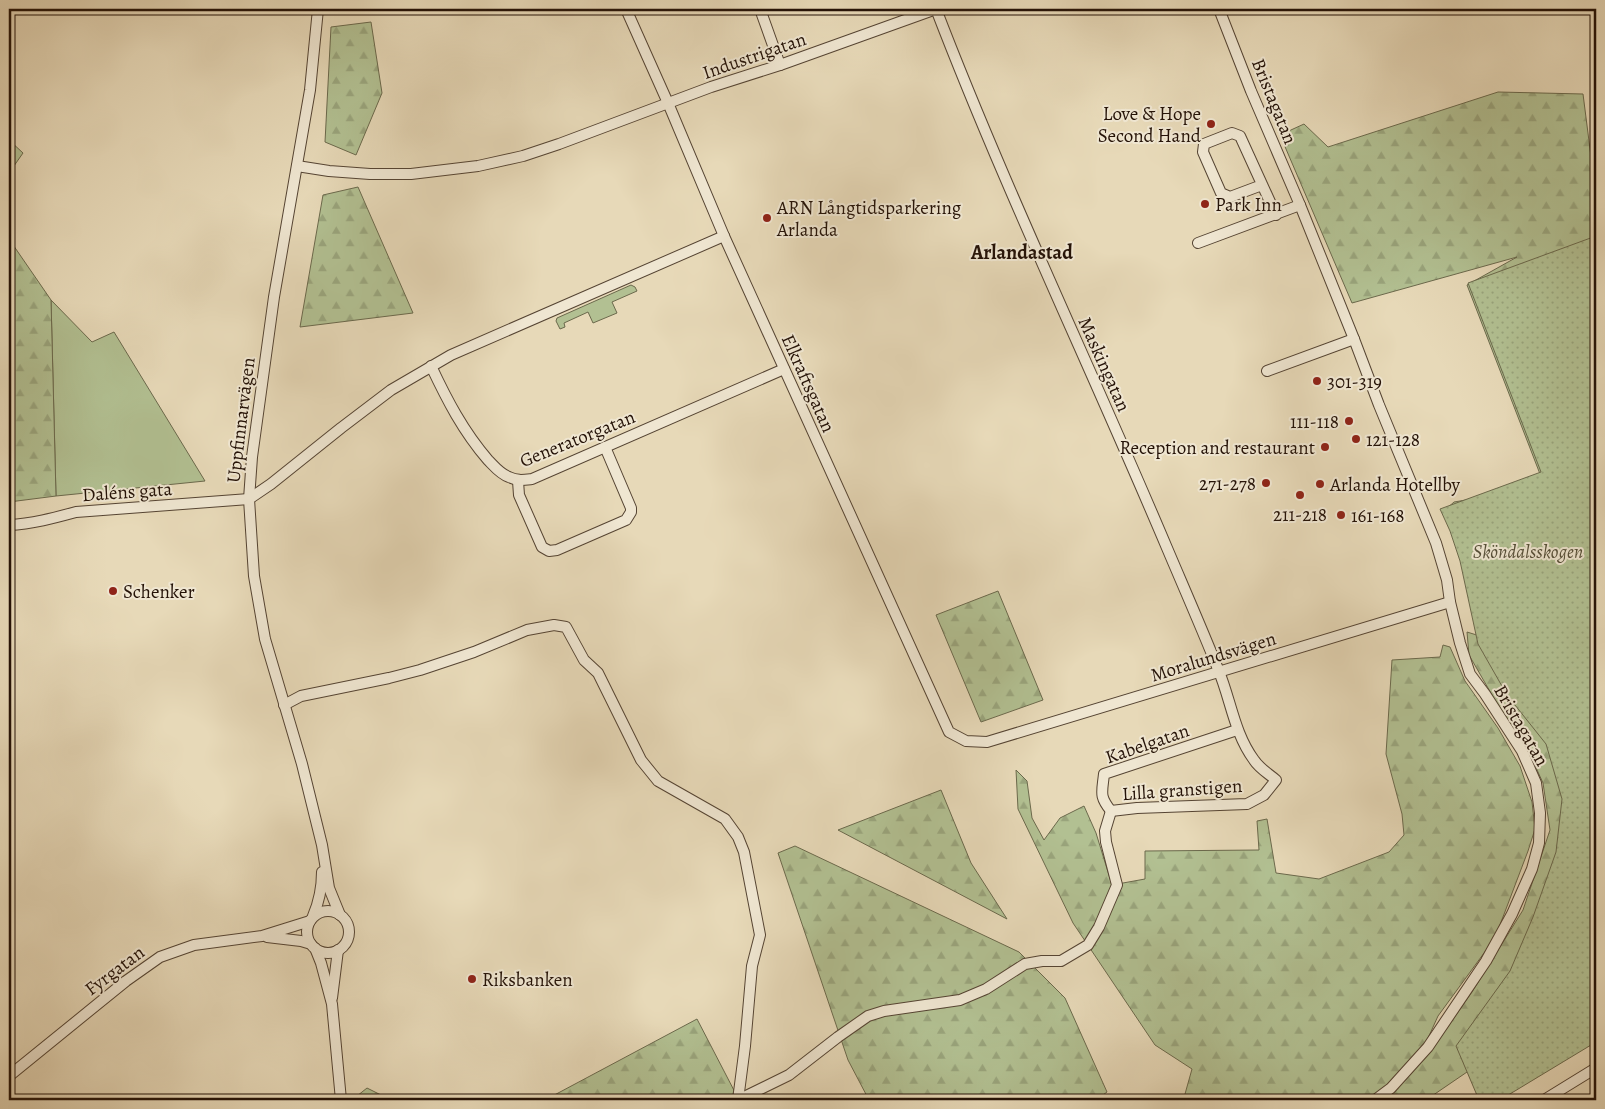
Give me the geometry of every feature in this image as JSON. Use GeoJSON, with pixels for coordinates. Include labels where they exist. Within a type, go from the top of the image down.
{"type":"FeatureCollection","features":[{"type":"Feature","properties":{"kind":"street","name":"Uppfinnarvägen"},"geometry":{"type":"LineString","coordinates":[[318,9],[312,74],[274,297],[256,427],[249,499],[254,576],[265,639],[304,772],[322,845],[329,888],[340,915]]}},
{"type":"Feature","properties":{"kind":"street","name":"Elkraftsgatan"},"geometry":{"type":"LineString","coordinates":[[626,9],[724,236],[949,732],[966,741],[987,742]]}},
{"type":"Feature","properties":{"kind":"street"},"geometry":{"type":"LineString","coordinates":[[760,9],[780,65]]}},
{"type":"Feature","properties":{"kind":"street","name":"Industrigatan"},"geometry":{"type":"LineString","coordinates":[[297,166],[329,171],[411,174],[485,165],[524,156],[711,87],[780,65],[936,9]]}},
{"type":"Feature","properties":{"kind":"street","name":"Maskingatan"},"geometry":{"type":"LineString","coordinates":[[936,9],[956,62],[1101,399],[1142,489],[1219,672],[1237,730],[1254,761],[1276,780]]}},
{"type":"Feature","properties":{"kind":"street","name":"Bristagatan"},"geometry":{"type":"LineString","coordinates":[[1219,9],[1436,543],[1470,674],[1522,751],[1536,783],[1540,813],[1539,843],[1532,868],[1512,914],[1486,961],[1428,1047],[1391,1088],[1375,1100]]}},
{"type":"Feature","properties":{"kind":"street"},"geometry":{"type":"LineString","coordinates":[[1262,185],[1230,197],[1221,193],[1203,152],[1204,144],[1232,133],[1240,136],[1276,215]]}},
{"type":"Feature","properties":{"kind":"street"},"geometry":{"type":"LineString","coordinates":[[1198,243],[1300,205]]}},
{"type":"Feature","properties":{"kind":"street"},"geometry":{"type":"LineString","coordinates":[[249,499],[391,390],[431,366],[451,355],[724,236]]}},
{"type":"Feature","properties":{"kind":"street"},"geometry":{"type":"LineString","coordinates":[[1267,371],[1354,339]]}},
{"type":"Feature","properties":{"kind":"street","name":"Generatorgatan"},"geometry":{"type":"LineString","coordinates":[[431,366],[466,432],[497,470],[507,477],[518,480],[532,479],[784,369]]}},
{"type":"Feature","properties":{"kind":"street"},"geometry":{"type":"LineString","coordinates":[[518,480],[519,496],[542,547],[549,551],[557,550],[626,520],[631,512],[632,508],[605,447]]}},
{"type":"Feature","properties":{"kind":"street","name":"Daléns gata"},"geometry":{"type":"LineString","coordinates":[[9,525],[51,519],[76,512],[249,499]]}},
{"type":"Feature","properties":{"kind":"street","name":"Moralundsvägen"},"geometry":{"type":"LineString","coordinates":[[987,742],[1450,602]]}},
{"type":"Feature","properties":{"kind":"street"},"geometry":{"type":"LineString","coordinates":[[284,704],[301,696],[420,670],[474,652],[526,630],[554,625],[566,627],[584,660],[598,673],[619,719],[641,760],[658,782],[725,819],[741,844],[760,936],[752,966],[746,1046],[738,1100]]}},
{"type":"Feature","properties":{"kind":"street","name":"Kabelgatan"},"geometry":{"type":"LineString","coordinates":[[1112,811],[1103,801],[1104,774],[1237,730]]}},
{"type":"Feature","properties":{"kind":"street","name":"Lilla granstigen"},"geometry":{"type":"LineString","coordinates":[[1112,811],[1137,808],[1247,804],[1264,795],[1276,780]]}},
{"type":"Feature","properties":{"kind":"street"},"geometry":{"type":"LineString","coordinates":[[738,1100],[789,1075],[868,1016],[884,1011],[960,1000],[986,989],[1025,964],[1042,961],[1061,961],[1088,946],[1099,927],[1117,885],[1105,831],[1112,811]]}},
{"type":"Feature","properties":{"kind":"street","name":"Uppfinnarvägen"},"geometry":{"type":"LineString","coordinates":[[311,918],[317,907],[321,889],[322,873],[318,831]]}},
{"type":"Feature","properties":{"kind":"street"},"geometry":{"type":"LineString","coordinates":[[313,946],[322,952],[338,950],[348,937],[346,921],[340,915],[325,911],[311,918],[307,934],[321,963],[332,1004],[341,1100]]}},
{"type":"Feature","properties":{"kind":"street","name":"Fyrgatan"},"geometry":{"type":"LineString","coordinates":[[9,1076],[126,981],[160,957],[194,945],[262,936],[311,918]]}},
{"type":"Feature","properties":{"kind":"street","name":"Fyrgatan"},"geometry":{"type":"LineString","coordinates":[[262,936],[301,941],[313,946]]}},
{"type":"Feature","properties":{"kind":"street"},"geometry":{"type":"LineString","coordinates":[[332,1004],[338,950]]}},
{"type":"Feature","properties":{"kind":"street"},"geometry":{"type":"LineString","coordinates":[[1544,1100],[1596,1068]]}},
{"type":"Feature","properties":{"kind":"green space"},"geometry":{"type":"Polygon","coordinates":[[[371,22],[382,93],[356,155],[325,142],[331,27],[371,22]]]}},
{"type":"Feature","properties":{"kind":"green space"},"geometry":{"type":"Polygon","coordinates":[[[1498,92],[1583,94],[1596,196],[1596,498],[1445,510],[1454,502],[1478,498],[1540,474],[1467,285],[1517,257],[1352,303],[1280,135],[1304,124],[1328,147],[1498,92]]]}},
{"type":"Feature","properties":{"kind":"green space"},"geometry":{"type":"Polygon","coordinates":[[[9,140],[23,153],[9,173],[9,140]]]}},
{"type":"Feature","properties":{"kind":"green space"},"geometry":{"type":"Polygon","coordinates":[[[358,187],[413,313],[300,327],[323,195],[358,187]]]}},
{"type":"Feature","properties":{"kind":"green space","name":"Sköndalsskogen"},"geometry":{"type":"Polygon","coordinates":[[[1596,236],[1596,1042],[1500,1100],[1479,1100],[1456,1046],[1510,971],[1533,917],[1556,852],[1562,799],[1546,744],[1507,695],[1478,644],[1460,561],[1440,509],[1541,472],[1468,283],[1596,236]]]}},
{"type":"Feature","properties":{"kind":"green space"},"geometry":{"type":"Polygon","coordinates":[[[9,239],[51,300],[56,496],[9,502],[9,239]]]}},
{"type":"Feature","properties":{"kind":"green space"},"geometry":{"type":"Polygon","coordinates":[[[631,285],[637,291],[612,302],[617,313],[593,323],[588,312],[564,323],[565,327],[560,329],[556,321],[557,318],[631,285]]]}},
{"type":"Feature","properties":{"kind":"green space"},"geometry":{"type":"Polygon","coordinates":[[[51,300],[92,342],[114,332],[205,481],[56,496],[51,300]]]}},
{"type":"Feature","properties":{"kind":"green space"},"geometry":{"type":"Polygon","coordinates":[[[998,591],[1043,700],[981,722],[936,615],[998,591]]]}},
{"type":"Feature","properties":{"kind":"green space"},"geometry":{"type":"Polygon","coordinates":[[[1467,632],[1596,672],[1552,1014],[1426,1100],[1382,1100],[1430,1052],[1472,992],[1523,910],[1550,830],[1543,783],[1527,748],[1503,714],[1469,655],[1467,632]]]}},
{"type":"Feature","properties":{"kind":"green space"},"geometry":{"type":"Polygon","coordinates":[[[1443,645],[1450,647],[1465,681],[1498,728],[1520,766],[1532,802],[1535,829],[1495,938],[1438,1016],[1424,1047],[1372,1100],[1188,1100],[1185,1094],[1192,1069],[1155,1045],[1073,923],[1018,809],[1016,770],[1027,781],[1032,818],[1044,840],[1060,818],[1084,806],[1096,833],[1112,885],[1145,879],[1145,851],[1259,850],[1257,821],[1267,819],[1276,873],[1319,879],[1389,852],[1404,835],[1402,814],[1386,754],[1392,660],[1440,657],[1443,645]]]}},
{"type":"Feature","properties":{"kind":"green space"},"geometry":{"type":"Polygon","coordinates":[[[941,790],[971,863],[1007,919],[838,830],[941,790]]]}},
{"type":"Feature","properties":{"kind":"green space"},"geometry":{"type":"Polygon","coordinates":[[[795,846],[1019,952],[1065,998],[1107,1092],[1096,1100],[869,1100],[848,1060],[778,853],[795,846]]]}},
{"type":"Feature","properties":{"kind":"green space"},"geometry":{"type":"Polygon","coordinates":[[[697,1019],[739,1100],[545,1100],[697,1019]]]}},
{"type":"Feature","properties":{"kind":"green space"},"geometry":{"type":"Polygon","coordinates":[[[367,1088],[391,1100],[352,1100],[367,1088]]]}},
{"type":"Feature","properties":{"kind":"place","name":"Love & Hope Second Hand"},"geometry":{"type":"Point","coordinates":[1211,124]}},
{"type":"Feature","properties":{"kind":"place","name":"Park Inn"},"geometry":{"type":"Point","coordinates":[1205,204]}},
{"type":"Feature","properties":{"kind":"place","name":"ARN Långtidsparkering Arlanda"},"geometry":{"type":"Point","coordinates":[767,218]}},
{"type":"Feature","properties":{"kind":"place","name":"301-319"},"geometry":{"type":"Point","coordinates":[1317,381]}},
{"type":"Feature","properties":{"kind":"place","name":"111-118"},"geometry":{"type":"Point","coordinates":[1349,421]}},
{"type":"Feature","properties":{"kind":"place","name":"121-128"},"geometry":{"type":"Point","coordinates":[1356,439]}},
{"type":"Feature","properties":{"kind":"place","name":"Reception and restaurant"},"geometry":{"type":"Point","coordinates":[1325,447]}},
{"type":"Feature","properties":{"kind":"place","name":"271-278"},"geometry":{"type":"Point","coordinates":[1266,483]}},
{"type":"Feature","properties":{"kind":"place","name":"Arlanda Hotellby"},"geometry":{"type":"Point","coordinates":[1320,484]}},
{"type":"Feature","properties":{"kind":"place","name":"211-218"},"geometry":{"type":"Point","coordinates":[1300,495]}},
{"type":"Feature","properties":{"kind":"place","name":"161-168"},"geometry":{"type":"Point","coordinates":[1341,515]}},
{"type":"Feature","properties":{"kind":"place","name":"Schenker"},"geometry":{"type":"Point","coordinates":[113,591]}},
{"type":"Feature","properties":{"kind":"place","name":"Riksbanken"},"geometry":{"type":"Point","coordinates":[472,979]}},
{"type":"Feature","properties":{"kind":"district","name":"Arlandastad"},"geometry":{"type":"Point","coordinates":[1022,252]}}]}
